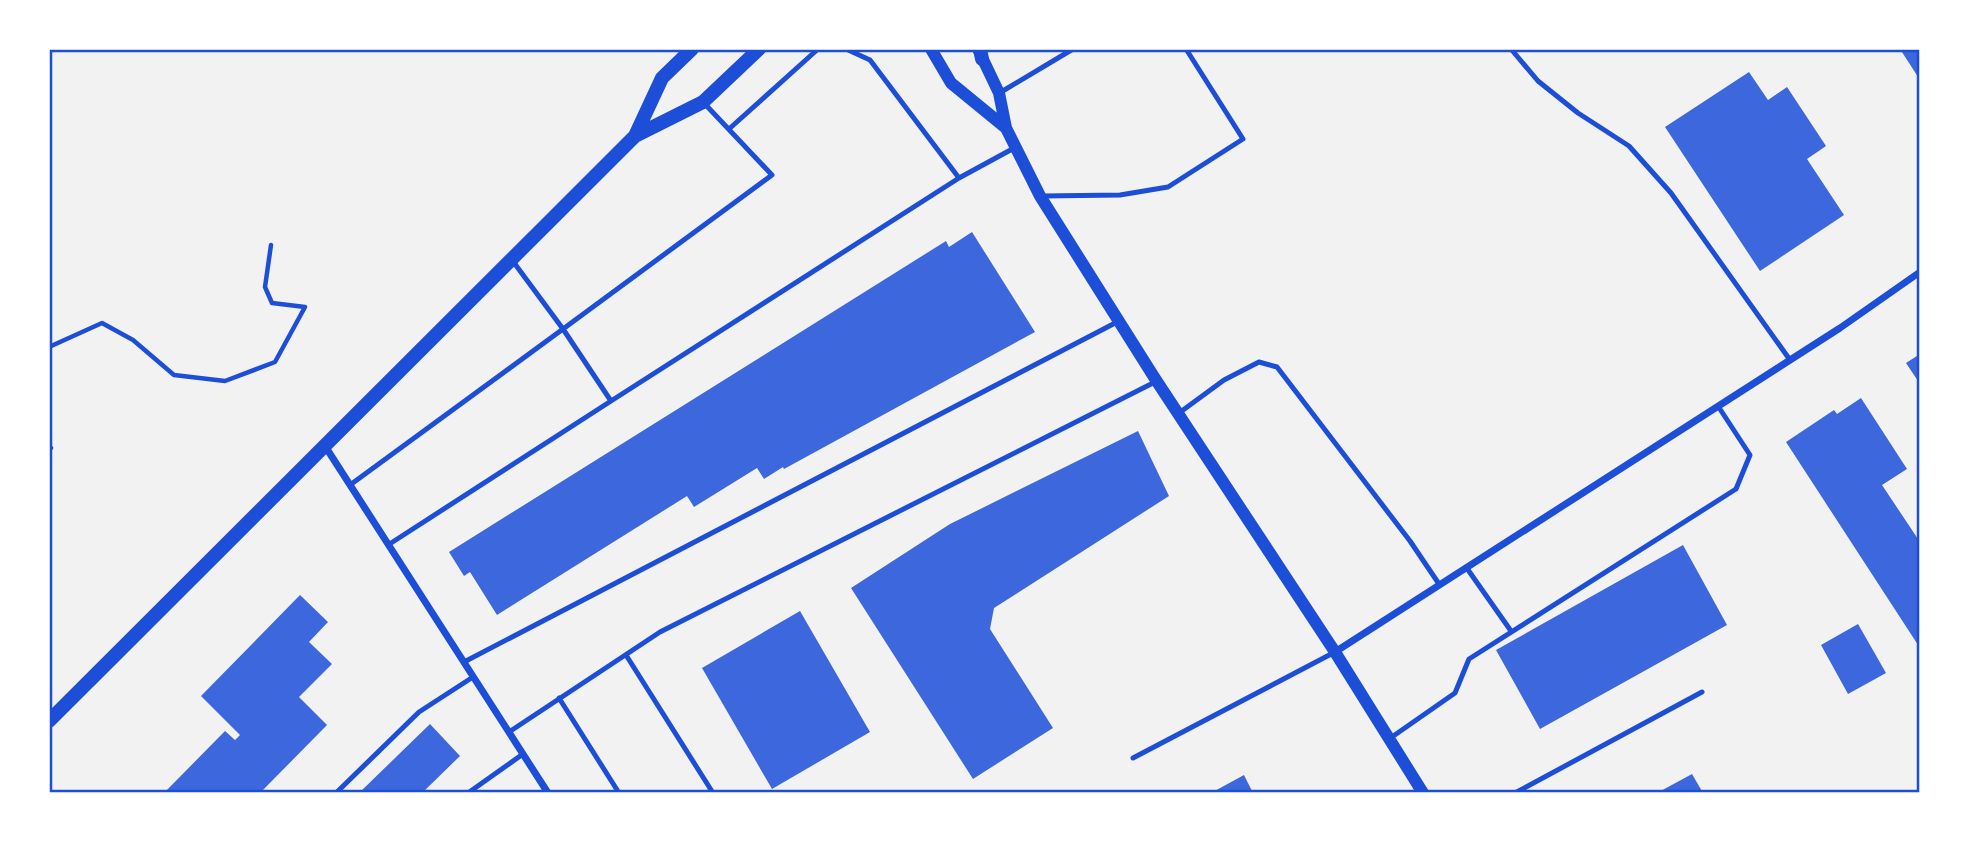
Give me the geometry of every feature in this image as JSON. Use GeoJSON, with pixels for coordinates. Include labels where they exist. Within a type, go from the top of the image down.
{"type":"FeatureCollection","features":[{"type":"Feature","properties":{"kind":"main road"},"geometry":{"type":"LineString","coordinates":[[635,136],[662,78],[692,49]]}},
{"type":"Feature","properties":{"kind":"main road"},"geometry":{"type":"LineString","coordinates":[[49,721],[635,136],[703,102],[759,49]]}},
{"type":"Feature","properties":{"kind":"street"},"geometry":{"type":"LineString","coordinates":[[931,49],[951,83],[1006,128]]}},
{"type":"Feature","properties":{"kind":"street"},"geometry":{"type":"LineString","coordinates":[[980,52],[999,93],[1006,128],[1040,196],[1423,793]]}},
{"type":"Feature","properties":{"kind":"street"},"geometry":{"type":"LineString","coordinates":[[1335,652],[1790,360],[1920,272]]}},
{"type":"Feature","properties":{"kind":"street"},"geometry":{"type":"LineString","coordinates":[[325,446],[548,793]]}},
{"type":"Feature","properties":{"kind":"lane"},"geometry":{"type":"LineString","coordinates":[[729,130],[818,49]]}},
{"type":"Feature","properties":{"kind":"lane"},"geometry":{"type":"LineString","coordinates":[[846,49],[870,60],[959,178]]}},
{"type":"Feature","properties":{"kind":"lane"},"geometry":{"type":"LineString","coordinates":[[999,93],[1073,49]]}},
{"type":"Feature","properties":{"kind":"lane"},"geometry":{"type":"LineString","coordinates":[[1040,196],[1102,193],[1119,195],[1168,187],[1243,139],[1186,49]]}},
{"type":"Feature","properties":{"kind":"lane"},"geometry":{"type":"LineString","coordinates":[[1511,49],[1538,81],[1578,113],[1629,146],[1671,193],[1790,360]]}},
{"type":"Feature","properties":{"kind":"lane"},"geometry":{"type":"LineString","coordinates":[[350,485],[772,175],[703,102]]}},
{"type":"Feature","properties":{"kind":"lane"},"geometry":{"type":"LineString","coordinates":[[388,545],[959,178],[1016,147]]}},
{"type":"Feature","properties":{"kind":"lane"},"geometry":{"type":"LineString","coordinates":[[512,259],[611,401]]}},
{"type":"Feature","properties":{"kind":"lane"},"geometry":{"type":"LineString","coordinates":[[464,662],[1119,321]]}},
{"type":"Feature","properties":{"kind":"lane"},"geometry":{"type":"LineString","coordinates":[[1178,414],[1224,380],[1259,362],[1277,367],[1402,530],[1439,584]]}},
{"type":"Feature","properties":{"kind":"lane"},"geometry":{"type":"LineString","coordinates":[[509,732],[660,632],[1157,381]]}},
{"type":"Feature","properties":{"kind":"lane"},"geometry":{"type":"LineString","coordinates":[[1389,738],[1455,693],[1469,659],[1735,489],[1750,455],[1718,406]]}},
{"type":"Feature","properties":{"kind":"lane"},"geometry":{"type":"LineString","coordinates":[[1466,567],[1511,631]]}},
{"type":"Feature","properties":{"kind":"lane"},"geometry":{"type":"LineString","coordinates":[[1133,758],[1335,652]]}},
{"type":"Feature","properties":{"kind":"lane"},"geometry":{"type":"LineString","coordinates":[[626,655],[713,793]]}},
{"type":"Feature","properties":{"kind":"lane"},"geometry":{"type":"LineString","coordinates":[[336,793],[419,712],[474,677]]}},
{"type":"Feature","properties":{"kind":"lane"},"geometry":{"type":"LineString","coordinates":[[1515,793],[1702,692]]}},
{"type":"Feature","properties":{"kind":"lane"},"geometry":{"type":"LineString","coordinates":[[559,698],[619,793]]}},
{"type":"Feature","properties":{"kind":"lane"},"geometry":{"type":"LineString","coordinates":[[468,793],[523,754]]}},
{"type":"Feature","properties":{"kind":"path"},"geometry":{"type":"LineString","coordinates":[[49,347],[102,323],[133,340],[174,375],[225,381],[275,362],[305,307],[272,303],[265,287],[271,245]]}},
{"type":"Feature","properties":{"kind":"building"},"geometry":{"type":"Polygon","coordinates":[[[1900,49],[1920,49],[1920,80],[1900,49]]]}},
{"type":"Feature","properties":{"kind":"building"},"geometry":{"type":"Polygon","coordinates":[[[1749,72],[1768,100],[1787,87],[1826,146],[1807,159],[1844,215],[1760,271],[1665,127],[1749,72]]]}},
{"type":"Feature","properties":{"kind":"building"},"geometry":{"type":"Polygon","coordinates":[[[972,232],[1035,332],[764,479],[757,468],[694,507],[687,496],[497,615],[470,572],[464,576],[449,552],[946,241],[949,247],[972,232]]]}},
{"type":"Feature","properties":{"kind":"building"},"geometry":{"type":"Polygon","coordinates":[[[1920,354],[1920,384],[1906,363],[1920,354]]]}},
{"type":"Feature","properties":{"kind":"building"},"geometry":{"type":"Polygon","coordinates":[[[1861,398],[1907,469],[1882,485],[1920,542],[1920,648],[1786,442],[1834,410],[1837,414],[1861,398]]]}},
{"type":"Feature","properties":{"kind":"building"},"geometry":{"type":"Polygon","coordinates":[[[1138,431],[1169,496],[994,608],[990,629],[1053,728],[973,779],[851,588],[950,524],[1138,431]]]}},
{"type":"Feature","properties":{"kind":"building"},"geometry":{"type":"Polygon","coordinates":[[[1683,545],[1727,625],[1540,729],[1496,650],[1683,545]]]}},
{"type":"Feature","properties":{"kind":"building"},"geometry":{"type":"Polygon","coordinates":[[[300,595],[328,622],[309,642],[332,664],[299,697],[327,725],[260,793],[164,793],[225,731],[235,740],[240,735],[201,696],[300,595]]]}},
{"type":"Feature","properties":{"kind":"building"},"geometry":{"type":"Polygon","coordinates":[[[800,611],[870,732],[772,789],[702,668],[800,611]]]}},
{"type":"Feature","properties":{"kind":"building"},"geometry":{"type":"Polygon","coordinates":[[[1858,624],[1886,673],[1848,694],[1821,645],[1858,624]]]}},
{"type":"Feature","properties":{"kind":"building"},"geometry":{"type":"Polygon","coordinates":[[[430,724],[460,756],[422,793],[359,793],[430,724]]]}},
{"type":"Feature","properties":{"kind":"building"},"geometry":{"type":"Polygon","coordinates":[[[1692,774],[1703,793],[1657,793],[1692,774]]]}},
{"type":"Feature","properties":{"kind":"building"},"geometry":{"type":"Polygon","coordinates":[[[1244,775],[1253,793],[1211,793],[1244,775]]]}}]}
